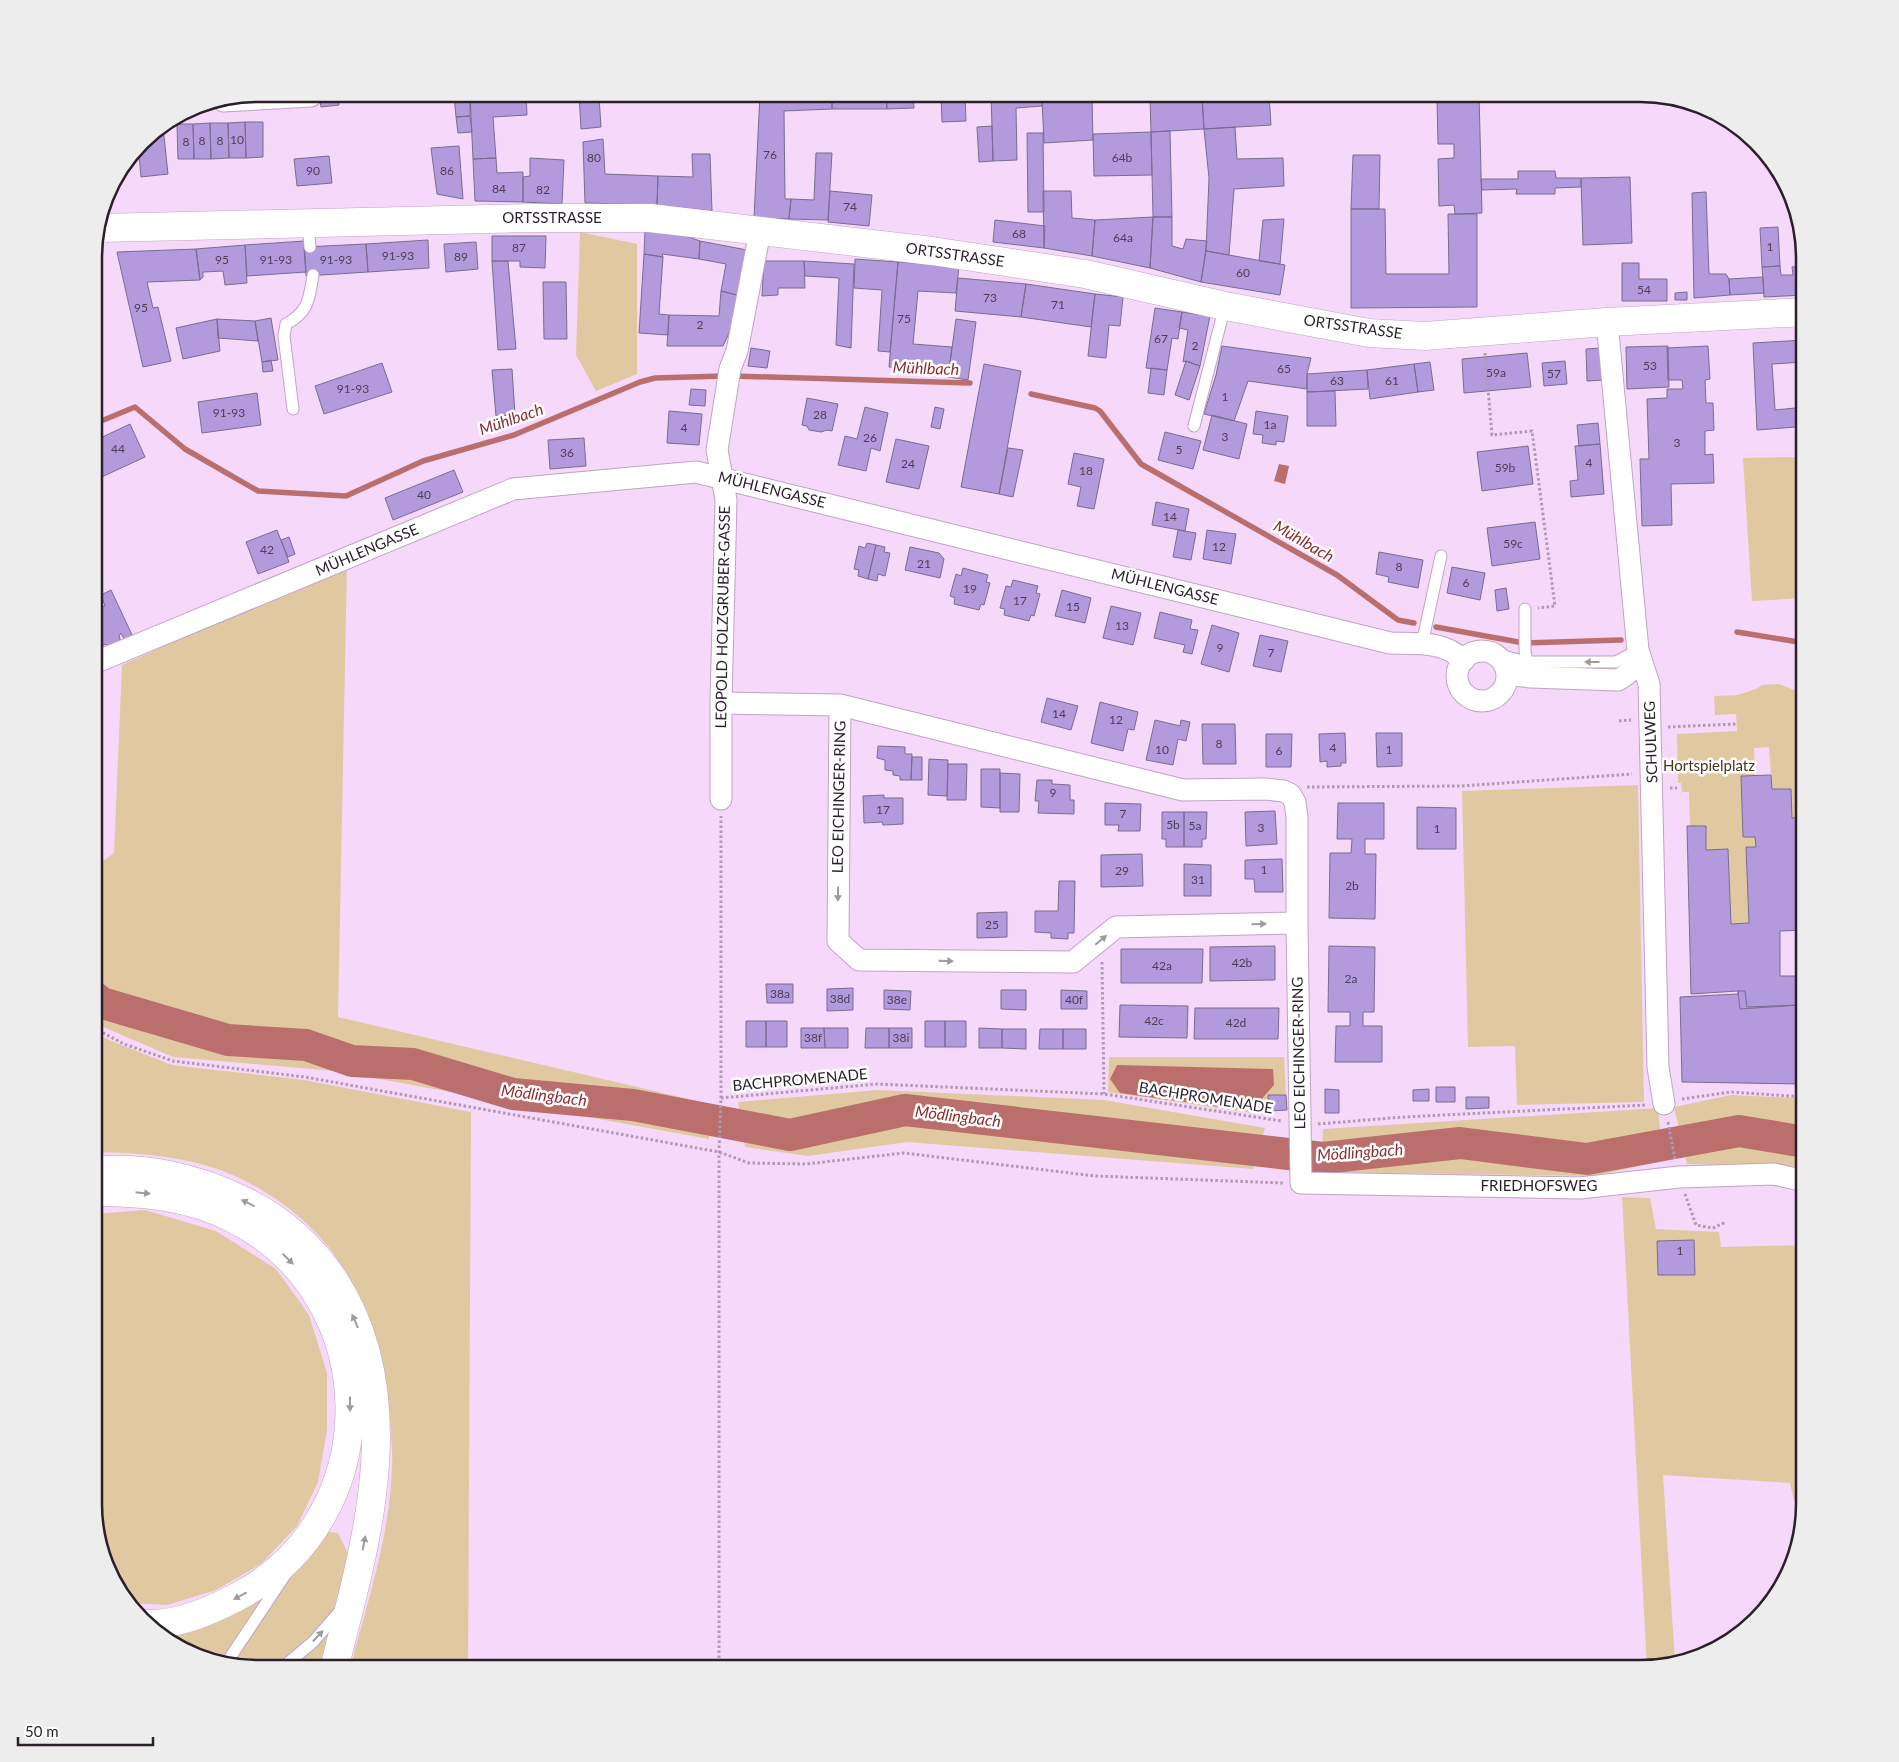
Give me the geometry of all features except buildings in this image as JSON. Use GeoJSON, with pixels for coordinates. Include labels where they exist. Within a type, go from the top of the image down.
{"type":"FeatureCollection","features":[{"type":"Feature","properties":{"kind":"main road","name":"ORTSSTRASSE"},"geometry":{"type":"LineString","coordinates":[[106,228],[309,235],[523,218],[650,218],[932,251],[1085,274],[1225,306],[1369,333],[1426,336],[1607,322],[1796,312]]}},
{"type":"Feature","properties":{"kind":"main road"},"geometry":{"type":"LineString","coordinates":[[103,1171],[154,1173],[194,1180],[228,1193],[263,1210],[296,1235],[322,1263],[344,1296],[361,1333],[370,1367],[376,1414],[376,1456],[370,1510],[354,1590],[336,1660]]}},
{"type":"Feature","properties":{"kind":"main road"},"geometry":{"type":"LineString","coordinates":[[103,1192],[129,1192],[168,1196],[204,1205],[235,1219],[279,1250],[300,1271],[334,1327],[344,1358],[350,1391],[350,1427],[345,1458],[336,1488],[320,1519],[302,1544],[276,1571],[251,1590],[217,1608],[185,1619],[158,1623]]}},
{"type":"Feature","properties":{"kind":"street","name":"LEOPOLD HOLZGRUBER-GASSE"},"geometry":{"type":"LineString","coordinates":[[721,798],[721,703],[726,500],[717,450],[729,377],[737,351],[760,230]]}},
{"type":"Feature","properties":{"kind":"street","name":"SCHULWEG"},"geometry":{"type":"LineString","coordinates":[[1607,322],[1637,643],[1649,684],[1658,1067],[1666,1112]]}},
{"type":"Feature","properties":{"kind":"street","name":"MÜHLENGASSE"},"geometry":{"type":"LineString","coordinates":[[103,659],[513,489],[696,472],[1390,642],[1438,645],[1450,650],[1464,660]]}},
{"type":"Feature","properties":{"kind":"street"},"geometry":{"type":"LineString","coordinates":[[1507,674],[1527,663],[1618,680],[1628,674],[1634,665],[1637,643]]}},
{"type":"Feature","properties":{"kind":"street"},"geometry":{"type":"LineString","coordinates":[[1479,652],[1487,652],[1501,660],[1507,674],[1507,682],[1499,695],[1485,701],[1477,701],[1469,698],[1463,692],[1459,684],[1458,672],[1464,660],[1479,652]]}},
{"type":"Feature","properties":{"kind":"street"},"geometry":{"type":"LineString","coordinates":[[721,703],[840,706]]}},
{"type":"Feature","properties":{"kind":"street","name":"LEO EICHINGER-RING"},"geometry":{"type":"LineString","coordinates":[[1297,924],[1116,927],[1073,962],[859,960],[838,941],[840,706],[1183,790],[1265,789],[1283,791],[1290,794],[1297,817],[1300,1175]]}},
{"type":"Feature","properties":{"kind":"street","name":"FRIEDHOFSWEG"},"geometry":{"type":"LineString","coordinates":[[1300,1175],[1580,1188],[1678,1170],[1774,1174],[1796,1178]]}},
{"type":"Feature","properties":{"kind":"lane"},"geometry":{"type":"LineString","coordinates":[[293,409],[284,336],[286,324],[298,318],[308,303],[313,275]]}},
{"type":"Feature","properties":{"kind":"lane"},"geometry":{"type":"LineString","coordinates":[[1194,426],[1225,306]]}},
{"type":"Feature","properties":{"kind":"lane"},"geometry":{"type":"LineString","coordinates":[[1422,644],[1442,556]]}},
{"type":"Feature","properties":{"kind":"lane"},"geometry":{"type":"LineString","coordinates":[[1487,652],[1527,663],[1524,609]]}},
{"type":"Feature","properties":{"kind":"lane"},"geometry":{"type":"LineString","coordinates":[[231,1657],[289,1569],[302,1544]]}},
{"type":"Feature","properties":{"kind":"lane"},"geometry":{"type":"LineString","coordinates":[[292,1660],[313,1642],[336,1616],[354,1590]]}},
{"type":"Feature","properties":{"kind":"path"},"geometry":{"type":"LineString","coordinates":[[1485,357],[1492,435],[1532,431],[1555,606],[1524,609]]}},
{"type":"Feature","properties":{"kind":"path"},"geometry":{"type":"LineString","coordinates":[[1619,721],[1650,720],[1664,727],[1681,728],[1736,724]]}},
{"type":"Feature","properties":{"kind":"path"},"geometry":{"type":"LineString","coordinates":[[1290,794],[1309,786],[1437,785],[1652,773]]}},
{"type":"Feature","properties":{"kind":"path"},"geometry":{"type":"LineString","coordinates":[[719,1660],[721,798]]}},
{"type":"Feature","properties":{"kind":"path"},"geometry":{"type":"LineString","coordinates":[[1102,939],[1104,1094]]}},
{"type":"Feature","properties":{"kind":"path"},"geometry":{"type":"LineString","coordinates":[[103,1033],[124,1044],[173,1061],[305,1077],[719,1152],[749,1163],[806,1164],[904,1153],[1095,1176],[1300,1175]]}},
{"type":"Feature","properties":{"kind":"path","name":"BACHPROMENADE"},"geometry":{"type":"LineString","coordinates":[[721,1098],[877,1084],[1104,1094],[1299,1130],[1330,1124],[1403,1117],[1666,1112],[1688,1097],[1731,1092],[1796,1096]]}},
{"type":"Feature","properties":{"kind":"path"},"geometry":{"type":"LineString","coordinates":[[1666,1112],[1678,1170],[1696,1225],[1713,1228],[1726,1222]]}},
{"type":"Feature","properties":{"kind":"green space"},"geometry":{"type":"Polygon","coordinates":[[[580,232],[637,244],[637,374],[596,391],[576,355],[580,232]]]}},
{"type":"Feature","properties":{"kind":"green space"},"geometry":{"type":"Polygon","coordinates":[[[1796,457],[1796,599],[1752,601],[1743,458],[1796,457]]]}},
{"type":"Feature","properties":{"kind":"green space"},"geometry":{"type":"Polygon","coordinates":[[[347,564],[338,1017],[710,1104],[709,1139],[335,1071],[173,1057],[103,1027],[103,861],[114,853],[122,665],[347,564]]]}},
{"type":"Feature","properties":{"kind":"green space","name":"Hortspielplatz"},"geometry":{"type":"Polygon","coordinates":[[[1779,684],[1796,691],[1796,818],[1792,818],[1790,789],[1772,789],[1769,747],[1754,748],[1755,775],[1741,776],[1743,836],[1755,837],[1756,847],[1746,848],[1749,923],[1731,924],[1728,849],[1706,850],[1706,826],[1690,826],[1689,792],[1682,792],[1681,783],[1678,783],[1677,734],[1737,731],[1736,714],[1715,715],[1714,696],[1738,695],[1762,685],[1779,684]]]}},
{"type":"Feature","properties":{"kind":"green space"},"geometry":{"type":"Polygon","coordinates":[[[1638,785],[1644,1102],[1517,1105],[1515,1046],[1468,1047],[1462,791],[1638,785]]]}},
{"type":"Feature","properties":{"kind":"green space"},"geometry":{"type":"Polygon","coordinates":[[[103,1037],[172,1065],[304,1080],[471,1112],[468,1660],[352,1660],[383,1542],[391,1490],[392,1461],[387,1391],[379,1351],[367,1314],[351,1280],[330,1249],[304,1221],[272,1196],[218,1169],[183,1160],[130,1153],[103,1152],[103,1037]]]}},
{"type":"Feature","properties":{"kind":"green space"},"geometry":{"type":"Polygon","coordinates":[[[1109,1057],[1284,1057],[1286,1095],[1268,1096],[1268,1111],[1266,1115],[1108,1092],[1109,1057]]]}},
{"type":"Feature","properties":{"kind":"green space"},"geometry":{"type":"Polygon","coordinates":[[[878,1090],[1104,1100],[1265,1128],[1253,1169],[907,1142],[808,1156],[745,1147],[738,1102],[878,1090]]]}},
{"type":"Feature","properties":{"kind":"green space"},"geometry":{"type":"Polygon","coordinates":[[[1731,1095],[1796,1098],[1796,1166],[1687,1164],[1674,1107],[1731,1095]]]}},
{"type":"Feature","properties":{"kind":"green space"},"geometry":{"type":"Polygon","coordinates":[[[1658,1108],[1663,1161],[1593,1176],[1321,1172],[1323,1129],[1658,1108]]]}},
{"type":"Feature","properties":{"kind":"green space"},"geometry":{"type":"Polygon","coordinates":[[[1622,1197],[1650,1198],[1656,1229],[1719,1232],[1721,1247],[1796,1245],[1796,1508],[1790,1483],[1663,1475],[1675,1656],[1647,1659],[1622,1197]]]}},
{"type":"Feature","properties":{"kind":"green space"},"geometry":{"type":"Polygon","coordinates":[[[145,1210],[216,1231],[276,1269],[309,1315],[327,1373],[327,1430],[318,1482],[297,1526],[261,1564],[216,1590],[167,1605],[139,1603],[123,1582],[114,1563],[105,1534],[103,1514],[103,1213],[145,1210]]]}},
{"type":"Feature","properties":{"kind":"green space"},"geometry":{"type":"Polygon","coordinates":[[[322,1531],[338,1533],[353,1563],[327,1660],[258,1660],[228,1657],[199,1648],[180,1639],[167,1630],[322,1531]]]}},
{"type":"Feature","properties":{"kind":"shaded area"},"geometry":{"type":"Polygon","coordinates":[[[1279,464],[1289,466],[1285,484],[1274,481],[1279,464]]]}},
{"type":"Feature","properties":{"kind":"shaded area"},"geometry":{"type":"Polygon","coordinates":[[[1117,1065],[1273,1069],[1274,1085],[1259,1102],[1235,1109],[1120,1093],[1110,1079],[1117,1065]]]}},
{"type":"Feature","properties":{"kind":"waterway","name":"Mühlbach"},"geometry":{"type":"LineString","coordinates":[[103,420],[135,407],[185,449],[258,491],[346,496],[423,461],[514,435],[640,382],[655,378],[724,376]]}},
{"type":"Feature","properties":{"kind":"waterway","name":"Mühlbach"},"geometry":{"type":"LineString","coordinates":[[733,376],[970,383]]}},
{"type":"Feature","properties":{"kind":"waterway","name":"Mühlbach"},"geometry":{"type":"LineString","coordinates":[[1031,394],[1095,408],[1100,411],[1141,464],[1337,575],[1398,620],[1414,623]]}},
{"type":"Feature","properties":{"kind":"waterway","name":"Mühlbach"},"geometry":{"type":"LineString","coordinates":[[1436,627],[1524,643],[1621,640]]}},
{"type":"Feature","properties":{"kind":"waterway","name":"Mühlbach"},"geometry":{"type":"LineString","coordinates":[[1737,632],[1796,642]]}},
{"type":"Feature","properties":{"kind":"waterway","name":"Mödlingbach"},"geometry":{"type":"LineString","coordinates":[[103,1003],[228,1040],[306,1045],[352,1061],[413,1064],[513,1094],[633,1105],[790,1135],[905,1110],[1323,1158],[1460,1143],[1587,1159],[1739,1131],[1796,1140]]}}]}
